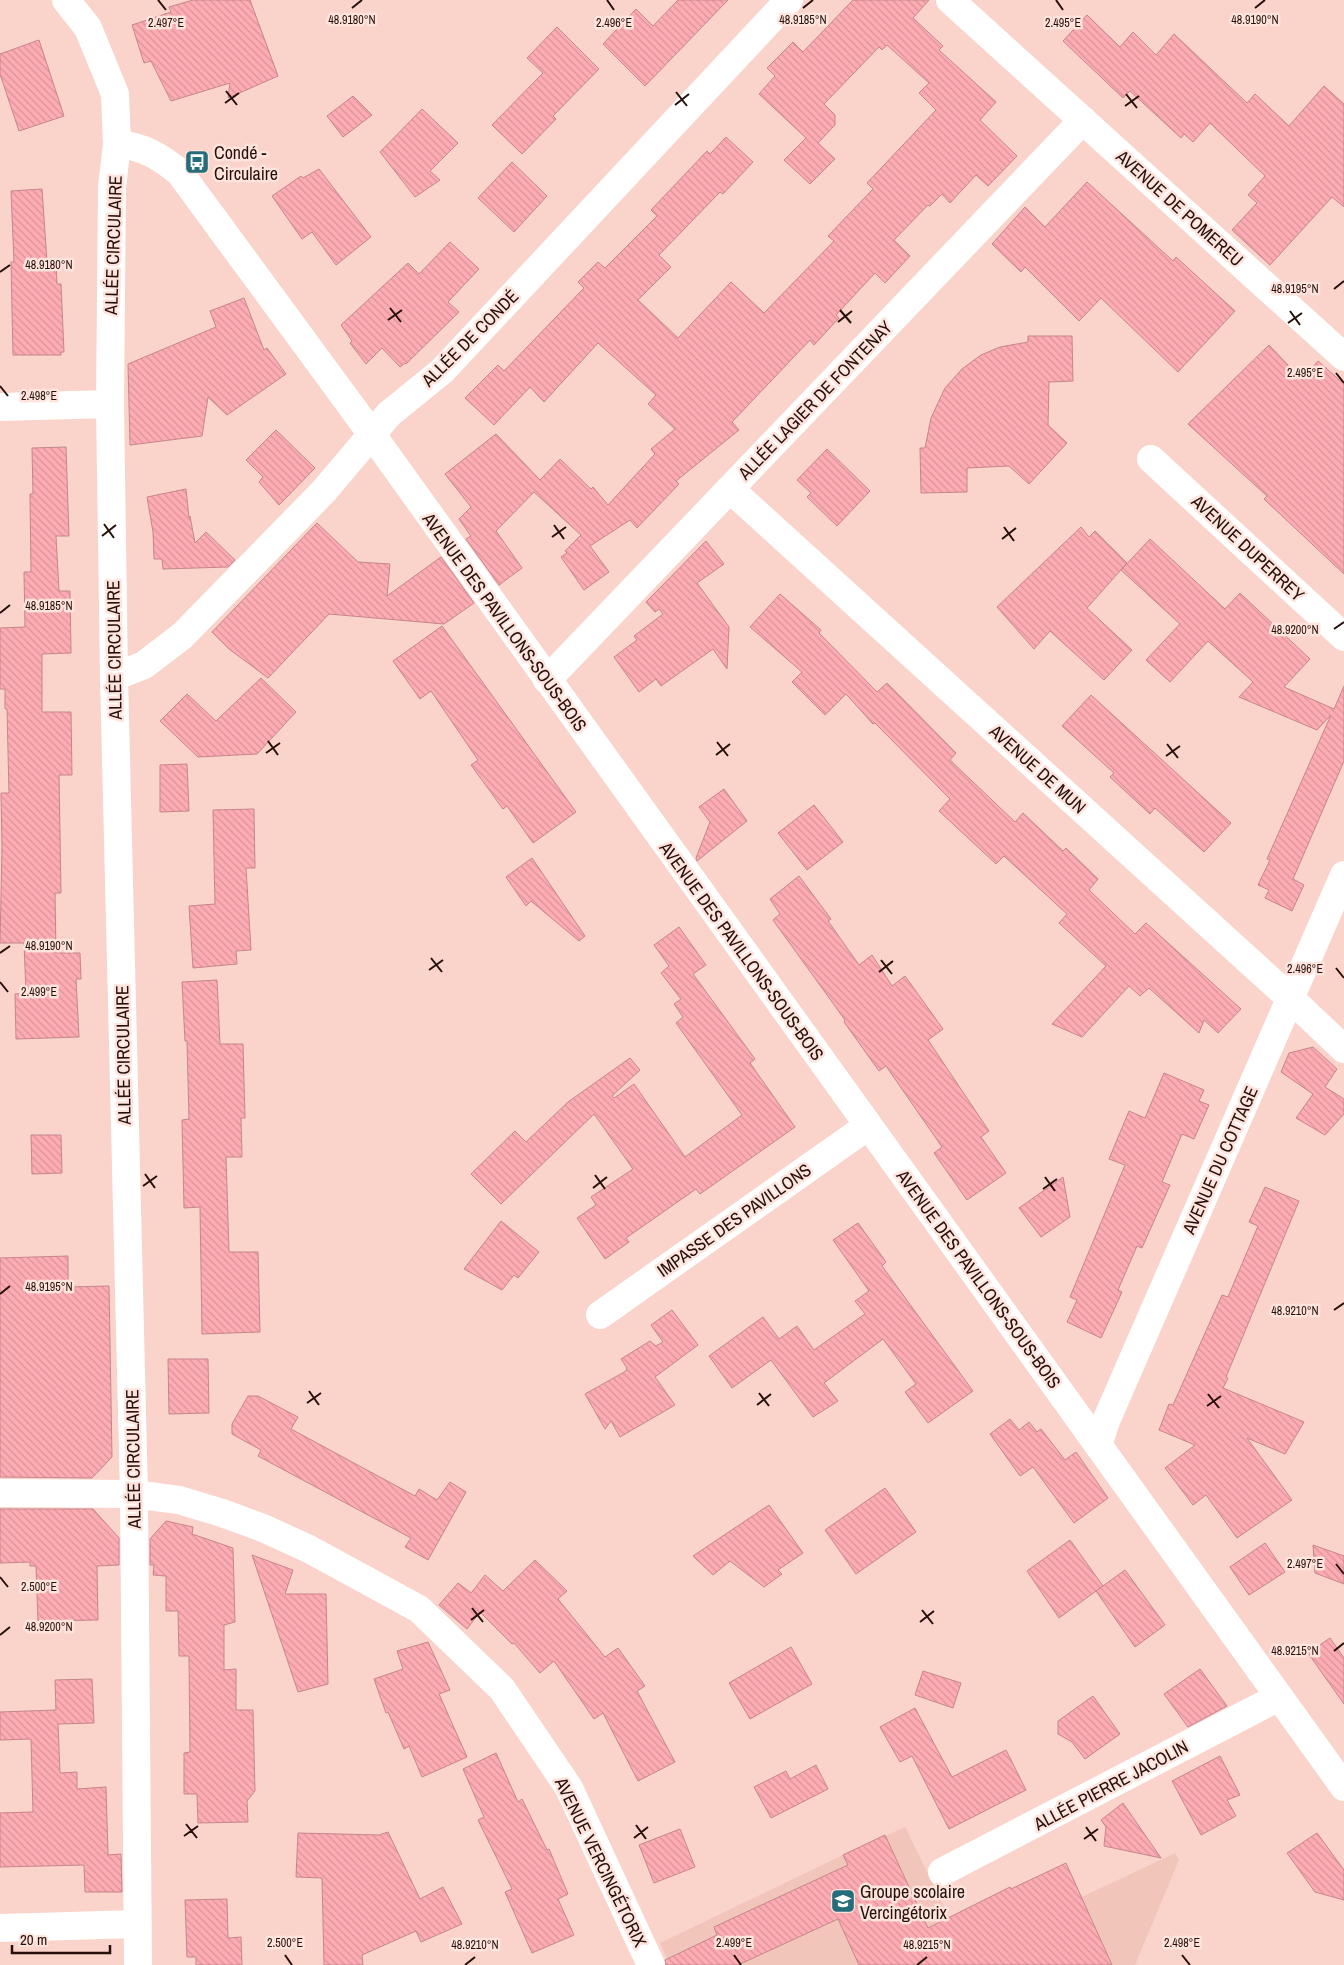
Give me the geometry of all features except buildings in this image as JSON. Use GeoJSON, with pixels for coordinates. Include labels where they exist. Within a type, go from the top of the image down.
{"type":"FeatureCollection","features":[{"type":"Feature","properties":{"kind":"street","name":"ALLÉE CIRCULAIRE"},"geometry":{"type":"LineString","coordinates":[[66,0],[88,28],[115,94],[117,144],[112,187],[110,404],[114,677],[134,1494],[138,1965]]}},
{"type":"Feature","properties":{"kind":"street","name":"ALLÉE DE CONDÉ"},"geometry":{"type":"LineString","coordinates":[[114,677],[144,665],[182,636],[323,492],[389,414],[442,371],[789,0]]}},
{"type":"Feature","properties":{"kind":"street","name":"AVENUE DE POMEREU"},"geometry":{"type":"LineString","coordinates":[[950,0],[1344,357]]}},
{"type":"Feature","properties":{"kind":"street","name":"ALLÉE LAGIER DE FONTENAY"},"geometry":{"type":"LineString","coordinates":[[547,680],[1083,120]]}},
{"type":"Feature","properties":{"kind":"street","name":"AVENUE DES PAVILLONS-SOUS-BOIS"},"geometry":{"type":"LineString","coordinates":[[117,144],[130,145],[161,157],[180,173],[371,435],[1344,1787]]}},
{"type":"Feature","properties":{"kind":"street"},"geometry":{"type":"LineString","coordinates":[[0,407],[110,404]]}},
{"type":"Feature","properties":{"kind":"street","name":"AVENUE DUPERREY"},"geometry":{"type":"LineString","coordinates":[[1151,459],[1344,636]]}},
{"type":"Feature","properties":{"kind":"street","name":"AVENUE DE MUN"},"geometry":{"type":"LineString","coordinates":[[730,489],[1291,999],[1344,1050]]}},
{"type":"Feature","properties":{"kind":"street","name":"AVENUE DU COTTAGE"},"geometry":{"type":"LineString","coordinates":[[1098,1445],[1110,1412],[1344,875]]}},
{"type":"Feature","properties":{"kind":"street","name":"IMPASSE DES PAVILLONS"},"geometry":{"type":"LineString","coordinates":[[600,1315],[868,1126]]}},
{"type":"Feature","properties":{"kind":"street","name":"AVENUE VERCINGÉTORIX"},"geometry":{"type":"LineString","coordinates":[[0,1493],[134,1494],[179,1500],[263,1528],[309,1549],[419,1609],[502,1689],[569,1788],[651,1965]]}},
{"type":"Feature","properties":{"kind":"street","name":"ALLÉE PIERRE JACOLIN"},"geometry":{"type":"LineString","coordinates":[[942,1872],[1279,1697]]}},
{"type":"Feature","properties":{"kind":"street"},"geometry":{"type":"LineString","coordinates":[[0,1928],[137,1924]]}},
{"type":"Feature","properties":{"kind":"shaded area","name":"Groupe scolaire Vercingétorix"},"geometry":{"type":"Polygon","coordinates":[[[905,1827],[966,1952],[1175,1853],[1179,1860],[1135,1965],[670,1965],[660,1943],[905,1827]]]}},
{"type":"Feature","properties":{"kind":"place","name":"Condé - Circulaire"},"geometry":{"type":"Point","coordinates":[197,162]}},
{"type":"Feature","properties":{"kind":"place","name":"Groupe scolaire Vercingétorix"},"geometry":{"type":"Point","coordinates":[843,1901]}}]}
